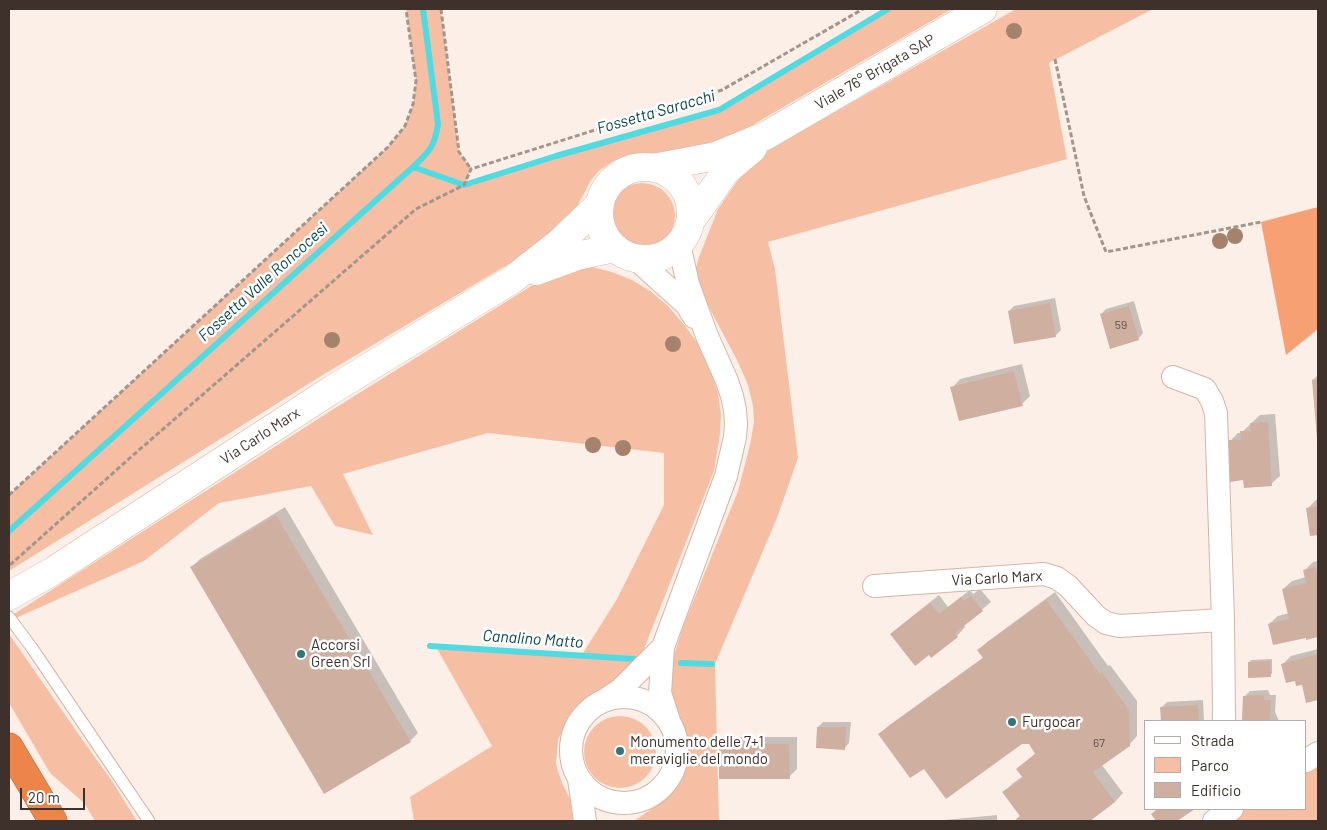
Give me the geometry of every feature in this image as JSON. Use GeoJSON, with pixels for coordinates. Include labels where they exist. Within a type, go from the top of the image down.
{"type":"FeatureCollection","features":[{"type":"Feature","properties":{"kind":"highway"},"geometry":{"type":"LineString","coordinates":[[9,747],[53,821]]}},
{"type":"Feature","properties":{"kind":"street","name":"Viale 76° Brigata SAP"},"geometry":{"type":"LineString","coordinates":[[653,168],[716,156],[767,135],[983,9]]}},
{"type":"Feature","properties":{"kind":"street","name":"Viale 76° Brigata SAP"},"geometry":{"type":"LineString","coordinates":[[685,233],[726,171],[767,135]]}},
{"type":"Feature","properties":{"kind":"street"},"geometry":{"type":"LineString","coordinates":[[579,779],[590,792],[605,800],[622,804],[640,802],[654,795],[666,784],[674,770],[677,755],[676,739],[660,693],[663,647],[726,476],[734,437],[735,410],[732,396],[688,284],[685,233],[691,208],[686,194],[678,182],[667,173],[653,168],[639,167],[625,172],[613,179],[604,191],[599,205],[599,221],[604,236],[686,304],[707,336]]}},
{"type":"Feature","properties":{"kind":"street","name":"Via Carlo Marx"},"geometry":{"type":"LineString","coordinates":[[9,596],[53,571],[330,391],[513,279],[560,243],[599,205]]}},
{"type":"Feature","properties":{"kind":"street"},"geometry":{"type":"LineString","coordinates":[[625,253],[652,259],[667,254],[685,233]]}},
{"type":"Feature","properties":{"kind":"street","name":"Via Carlo Marx"},"geometry":{"type":"LineString","coordinates":[[513,279],[577,256],[625,253]]}},
{"type":"Feature","properties":{"kind":"street"},"geometry":{"type":"LineString","coordinates":[[1172,377],[1205,389],[1216,413],[1223,620],[1224,720]]}},
{"type":"Feature","properties":{"kind":"street","name":"Via Carlo Marx"},"geometry":{"type":"LineString","coordinates":[[874,586],[1044,574],[1057,578],[1068,586],[1096,616],[1106,623],[1119,626],[1223,620]]}},
{"type":"Feature","properties":{"kind":"street"},"geometry":{"type":"LineString","coordinates":[[585,821],[579,779],[572,762],[571,744],[576,727],[587,712],[620,690],[663,647]]}},
{"type":"Feature","properties":{"kind":"street"},"geometry":{"type":"LineString","coordinates":[[602,702],[617,698],[640,700],[660,712],[670,724]]}},
{"type":"Feature","properties":{"kind":"street"},"geometry":{"type":"LineString","coordinates":[[1307,760],[1318,753]]}},
{"type":"Feature","properties":{"kind":"street"},"geometry":{"type":"LineString","coordinates":[[625,821],[640,802]]}},
{"type":"Feature","properties":{"kind":"lane"},"geometry":{"type":"LineString","coordinates":[[9,617],[32,648],[148,821]]}},
{"type":"Feature","properties":{"kind":"path"},"geometry":{"type":"LineString","coordinates":[[9,495],[388,147],[405,126],[413,104],[416,81],[406,9]]}},
{"type":"Feature","properties":{"kind":"path"},"geometry":{"type":"LineString","coordinates":[[441,9],[459,152],[471,169]]}},
{"type":"Feature","properties":{"kind":"path"},"geometry":{"type":"LineString","coordinates":[[9,566],[130,458],[416,210],[464,185],[471,169],[722,90],[863,9]]}},
{"type":"Feature","properties":{"kind":"path"},"geometry":{"type":"LineString","coordinates":[[1055,59],[1084,196],[1106,252],[1261,222]]}},
{"type":"Feature","properties":{"kind":"green space"},"geometry":{"type":"Polygon","coordinates":[[[406,9],[441,9],[459,152],[471,169],[465,185],[556,156],[719,110],[888,9],[952,9],[716,145],[663,157],[641,154],[625,156],[612,162],[600,170],[591,180],[576,209],[554,237],[321,376],[9,571],[9,495],[388,147],[405,126],[413,104],[416,81],[406,9]]]}},
{"type":"Feature","properties":{"kind":"green space"},"geometry":{"type":"Polygon","coordinates":[[[1016,9],[1153,9],[1049,63],[1067,159],[768,242],[775,269],[798,458],[777,518],[715,664],[719,821],[634,821],[663,801],[678,782],[685,766],[685,746],[670,708],[673,658],[684,624],[738,491],[754,422],[753,406],[748,385],[711,311],[695,271],[718,209],[738,180],[758,157],[1016,9]]]}},
{"type":"Feature","properties":{"kind":"green space"},"geometry":{"type":"Polygon","coordinates":[[[636,183],[648,183],[660,188],[670,198],[675,210],[673,229],[660,244],[648,249],[636,249],[624,244],[614,234],[609,222],[609,210],[614,198],[624,188],[636,183]]]}},
{"type":"Feature","properties":{"kind":"green space"},"geometry":{"type":"Polygon","coordinates":[[[576,267],[592,267],[632,280],[650,291],[668,306],[701,348],[718,393],[721,415],[714,471],[642,654],[600,697],[581,707],[567,721],[558,740],[556,764],[570,799],[573,821],[414,821],[410,797],[492,746],[435,645],[583,653],[617,599],[664,505],[664,453],[488,433],[343,474],[373,535],[335,526],[311,486],[219,503],[144,561],[16,618],[14,614],[332,410],[536,283],[576,267]]]}},
{"type":"Feature","properties":{"kind":"green space"},"geometry":{"type":"Polygon","coordinates":[[[9,634],[112,781],[137,821],[95,821],[84,803],[50,773],[9,703],[9,634]]]}},
{"type":"Feature","properties":{"kind":"green space"},"geometry":{"type":"Polygon","coordinates":[[[613,716],[627,716],[646,726],[656,745],[656,759],[646,778],[627,788],[613,788],[594,778],[584,759],[584,745],[594,726],[613,716]]]}},
{"type":"Feature","properties":{"kind":"green space"},"geometry":{"type":"Polygon","coordinates":[[[1318,757],[1318,821],[1228,821],[1244,810],[1307,810],[1307,765],[1318,757]]]}},
{"type":"Feature","properties":{"kind":"shaded area"},"geometry":{"type":"Polygon","coordinates":[[[1318,207],[1318,329],[1286,355],[1261,222],[1318,207]]]}},
{"type":"Feature","properties":{"kind":"building"},"geometry":{"type":"Polygon","coordinates":[[[1050,303],[1056,337],[1014,344],[1008,311],[1050,303]]]}},
{"type":"Feature","properties":{"kind":"building"},"geometry":{"type":"Polygon","coordinates":[[[1129,306],[1139,340],[1110,349],[1100,314],[1129,306]]]}},
{"type":"Feature","properties":{"kind":"building"},"geometry":{"type":"Polygon","coordinates":[[[1014,371],[1023,406],[959,421],[950,387],[1014,371]]]}},
{"type":"Feature","properties":{"kind":"building"},"geometry":{"type":"Polygon","coordinates":[[[1318,379],[1318,439],[1317,439],[1312,380],[1318,379]]]}},
{"type":"Feature","properties":{"kind":"building"},"geometry":{"type":"Polygon","coordinates":[[[1268,422],[1272,486],[1244,488],[1243,480],[1230,482],[1228,440],[1241,440],[1240,431],[1251,431],[1250,423],[1268,422]]]}},
{"type":"Feature","properties":{"kind":"building"},"geometry":{"type":"Polygon","coordinates":[[[1318,506],[1318,535],[1310,536],[1306,508],[1318,506]]]}},
{"type":"Feature","properties":{"kind":"building","name":"Accorsi Green Srl"},"geometry":{"type":"Polygon","coordinates":[[[276,515],[411,742],[324,794],[190,567],[276,515]]]}},
{"type":"Feature","properties":{"kind":"building"},"geometry":{"type":"Polygon","coordinates":[[[1315,567],[1318,574],[1318,637],[1273,645],[1268,624],[1289,619],[1282,589],[1306,583],[1303,570],[1315,567]]]}},
{"type":"Feature","properties":{"kind":"building"},"geometry":{"type":"Polygon","coordinates":[[[971,596],[983,611],[955,633],[958,637],[931,658],[929,655],[915,666],[890,634],[930,603],[939,614],[961,597],[964,601],[971,596]]]}},
{"type":"Feature","properties":{"kind":"building","name":"Furgocar"},"geometry":{"type":"Polygon","coordinates":[[[1046,600],[1129,710],[1130,746],[1093,772],[1115,802],[1090,821],[1018,821],[1016,819],[1020,816],[1002,792],[1023,778],[1016,769],[1035,754],[1029,744],[1022,744],[946,799],[924,769],[910,778],[878,734],[983,658],[977,650],[1046,600]]]}},
{"type":"Feature","properties":{"kind":"building"},"geometry":{"type":"Polygon","coordinates":[[[1318,654],[1318,700],[1306,703],[1302,685],[1296,686],[1295,681],[1286,683],[1281,664],[1318,654]]]}},
{"type":"Feature","properties":{"kind":"building"},"geometry":{"type":"Polygon","coordinates":[[[1270,661],[1271,677],[1248,678],[1248,662],[1270,661]]]}},
{"type":"Feature","properties":{"kind":"building"},"geometry":{"type":"Polygon","coordinates":[[[1263,695],[1265,700],[1271,700],[1271,720],[1242,720],[1243,696],[1263,695]]]}},
{"type":"Feature","properties":{"kind":"building"},"geometry":{"type":"Polygon","coordinates":[[[1198,705],[1199,720],[1161,720],[1160,707],[1198,705]]]}},
{"type":"Feature","properties":{"kind":"building"},"geometry":{"type":"Polygon","coordinates":[[[817,727],[846,727],[845,750],[816,748],[817,727]]]}},
{"type":"Feature","properties":{"kind":"building"},"geometry":{"type":"Polygon","coordinates":[[[789,744],[790,779],[719,779],[719,745],[789,744]]]}},
{"type":"Feature","properties":{"kind":"building"},"geometry":{"type":"Polygon","coordinates":[[[1157,810],[1194,810],[1177,821],[1156,821],[1151,814],[1157,810]]]}},
{"type":"Feature","properties":{"kind":"waterway","name":"Fossetta Valle Roncocesi"},"geometry":{"type":"LineString","coordinates":[[9,531],[427,153],[435,138],[438,124],[423,9]]}},
{"type":"Feature","properties":{"kind":"waterway","name":"Fossetta Saracchi"},"geometry":{"type":"LineString","coordinates":[[413,167],[464,185],[556,156],[719,110],[888,9]]}},
{"type":"Feature","properties":{"kind":"waterway","name":"Canalino Matto"},"geometry":{"type":"LineString","coordinates":[[430,646],[634,659]]}},
{"type":"Feature","properties":{"kind":"waterway","name":"Canalino Matto"},"geometry":{"type":"LineString","coordinates":[[681,663],[712,664]]}},
{"type":"Feature","properties":{"kind":"place","name":"Accorsi Green Srl"},"geometry":{"type":"Point","coordinates":[301,654]}},
{"type":"Feature","properties":{"kind":"place","name":"Furgocar"},"geometry":{"type":"Point","coordinates":[1012,722]}},
{"type":"Feature","properties":{"kind":"place","name":"Monumento delle 7+1 meraviglie del mondo"},"geometry":{"type":"Point","coordinates":[620,751]}}]}
